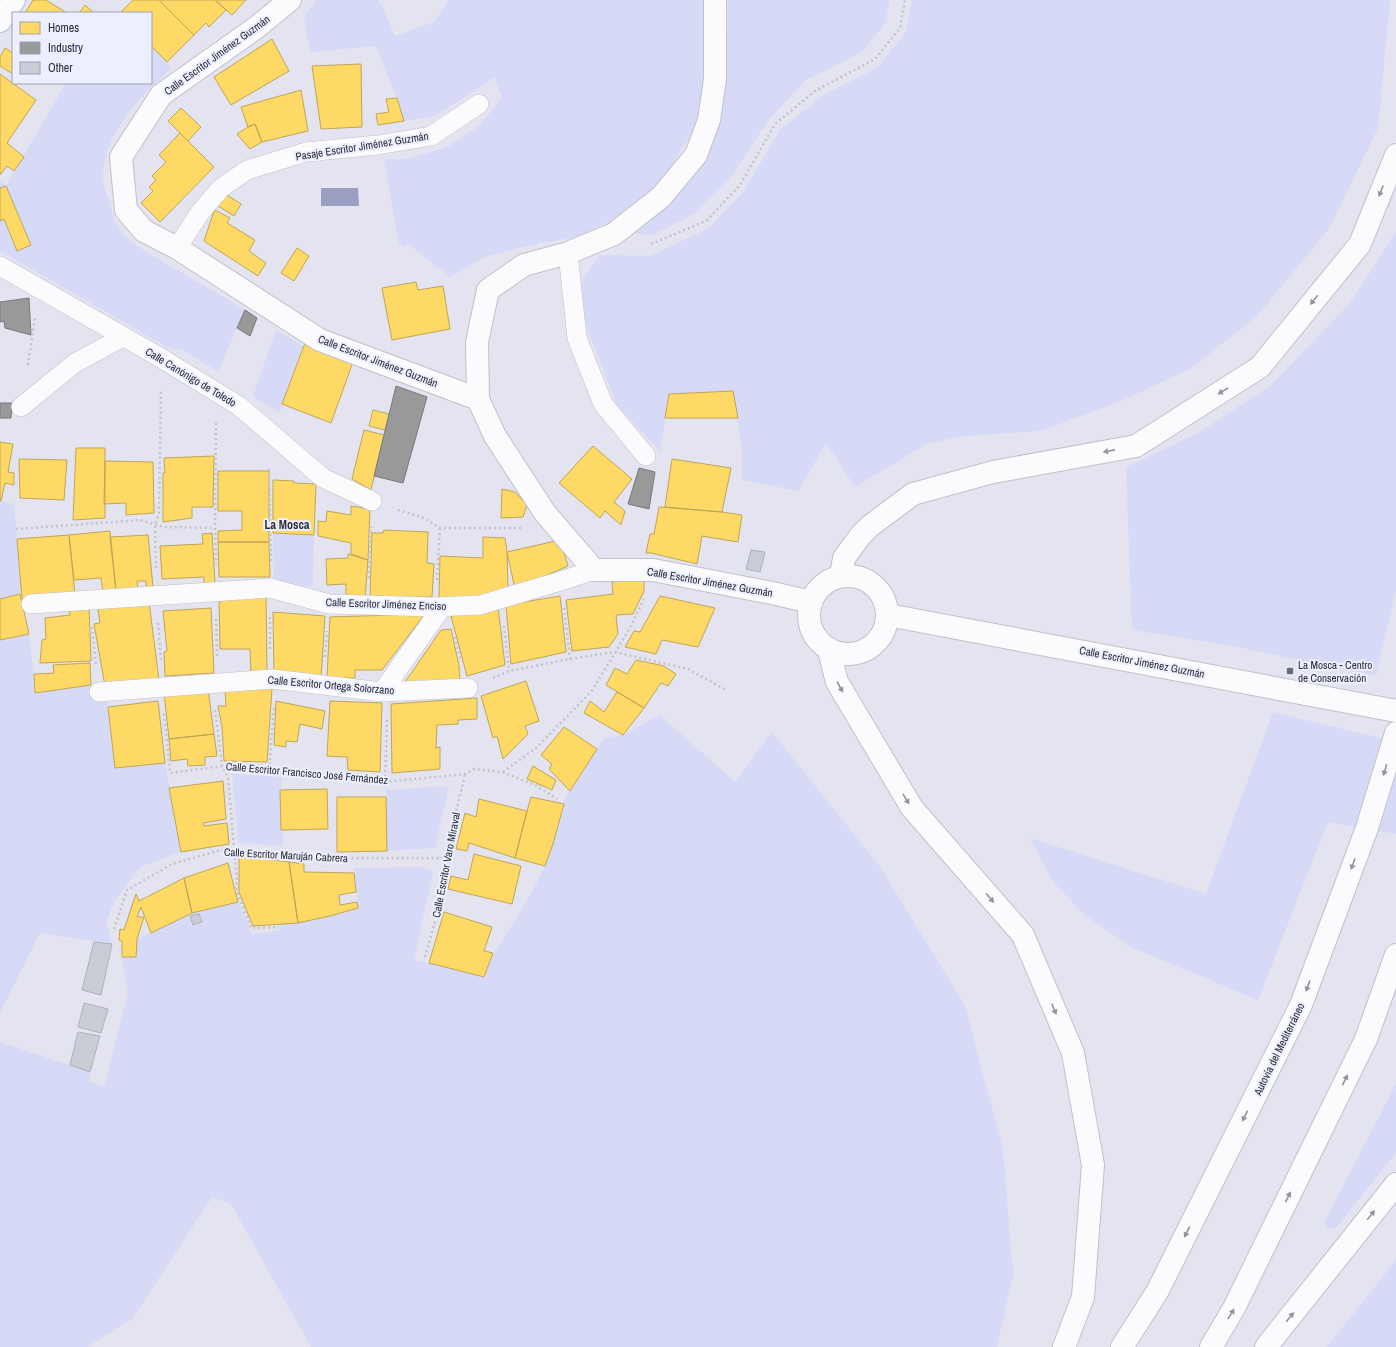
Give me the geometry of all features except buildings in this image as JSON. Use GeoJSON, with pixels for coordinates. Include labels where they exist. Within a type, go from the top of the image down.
{"type":"FeatureCollection","features":[{"type":"Feature","properties":{"kind":"main road"},"geometry":{"type":"LineString","coordinates":[[0,21],[14,0]]}},
{"type":"Feature","properties":{"kind":"main road","name":"Calle Escritor Jiménez Guzmán"},"geometry":{"type":"LineString","coordinates":[[290,0],[257,27],[162,95],[121,157],[126,210],[144,231],[177,248],[320,340],[478,399]]}},
{"type":"Feature","properties":{"kind":"main road"},"geometry":{"type":"LineString","coordinates":[[594,570],[545,513],[495,436],[478,399],[477,342],[488,290],[524,266],[568,253],[614,234],[661,197],[696,155],[709,120],[715,80],[715,0]]}},
{"type":"Feature","properties":{"kind":"main road"},"geometry":{"type":"LineString","coordinates":[[841,576],[844,558],[861,535],[870,526],[912,494],[993,472],[1136,446],[1260,367],[1360,244],[1396,155]]}},
{"type":"Feature","properties":{"kind":"main road","name":"Calle Escritor Jiménez Guzmán"},"geometry":{"type":"LineString","coordinates":[[594,570],[653,570],[811,602]]}},
{"type":"Feature","properties":{"kind":"main road"},"geometry":{"type":"LineString","coordinates":[[841,576],[854,576],[868,581],[878,589],[886,601],[888,615],[886,628],[879,641],[869,649],[856,654],[842,654],[829,650],[820,643],[810,624],[808,613],[811,602],[817,590],[828,581],[841,576]]}},
{"type":"Feature","properties":{"kind":"main road","name":"Calle Escritor Jiménez Guzmán"},"geometry":{"type":"LineString","coordinates":[[888,615],[1396,711]]}},
{"type":"Feature","properties":{"kind":"main road"},"geometry":{"type":"LineString","coordinates":[[829,650],[837,682],[912,808],[1023,935],[1073,1053],[1093,1164],[1083,1297],[1064,1347]]}},
{"type":"Feature","properties":{"kind":"main road","name":"Autovía del Mediterráneo"},"geometry":{"type":"LineString","coordinates":[[1122,1347],[1156,1292],[1301,1004],[1367,828],[1396,733]]}},
{"type":"Feature","properties":{"kind":"main road"},"geometry":{"type":"LineString","coordinates":[[1211,1347],[1234,1308],[1366,1038],[1396,955]]}},
{"type":"Feature","properties":{"kind":"main road"},"geometry":{"type":"LineString","coordinates":[[1266,1347],[1396,1184]]}},
{"type":"Feature","properties":{"kind":"lane","name":"Pasaje Escritor Jiménez Guzmán"},"geometry":{"type":"LineString","coordinates":[[177,248],[201,211],[221,188],[247,170],[306,152],[378,145],[431,136],[479,104]]}},
{"type":"Feature","properties":{"kind":"lane"},"geometry":{"type":"LineString","coordinates":[[568,253],[577,338],[603,404],[646,456]]}},
{"type":"Feature","properties":{"kind":"lane","name":"Calle Canónigo de Toledo"},"geometry":{"type":"LineString","coordinates":[[0,266],[161,358],[239,406],[323,478],[372,501]]}},
{"type":"Feature","properties":{"kind":"lane"},"geometry":{"type":"LineString","coordinates":[[21,407],[75,363],[123,337]]}},
{"type":"Feature","properties":{"kind":"lane","name":"Calle Escritor Jiménez Enciso"},"geometry":{"type":"LineString","coordinates":[[31,604],[272,588],[329,604],[438,607],[480,605],[594,570]]}},
{"type":"Feature","properties":{"kind":"lane"},"geometry":{"type":"LineString","coordinates":[[382,692],[438,607]]}},
{"type":"Feature","properties":{"kind":"lane","name":"Calle Escritor Ortega Solorzano"},"geometry":{"type":"LineString","coordinates":[[99,692],[272,679],[382,692],[468,688]]}},
{"type":"Feature","properties":{"kind":"path"},"geometry":{"type":"LineString","coordinates":[[651,244],[706,221],[740,185],[775,124],[815,91],[875,59],[900,28],[905,0]]}},
{"type":"Feature","properties":{"kind":"path"},"geometry":{"type":"LineString","coordinates":[[28,369],[35,324]]}},
{"type":"Feature","properties":{"kind":"path"},"geometry":{"type":"LineString","coordinates":[[157,595],[154,524],[158,514],[161,399]]}},
{"type":"Feature","properties":{"kind":"path"},"geometry":{"type":"LineString","coordinates":[[16,529],[140,520],[164,526],[215,528],[216,418]]}},
{"type":"Feature","properties":{"kind":"path"},"geometry":{"type":"LineString","coordinates":[[269,432],[272,588]]}},
{"type":"Feature","properties":{"kind":"path"},"geometry":{"type":"LineString","coordinates":[[368,605],[372,501]]}},
{"type":"Feature","properties":{"kind":"path"},"geometry":{"type":"LineString","coordinates":[[424,518],[440,528],[524,528]]}},
{"type":"Feature","properties":{"kind":"path"},"geometry":{"type":"LineString","coordinates":[[438,607],[440,528]]}},
{"type":"Feature","properties":{"kind":"path"},"geometry":{"type":"LineString","coordinates":[[502,772],[536,748],[591,692],[630,628],[647,594]]}},
{"type":"Feature","properties":{"kind":"path"},"geometry":{"type":"LineString","coordinates":[[325,660],[329,604]]}},
{"type":"Feature","properties":{"kind":"path"},"geometry":{"type":"LineString","coordinates":[[564,604],[570,659]]}},
{"type":"Feature","properties":{"kind":"path"},"geometry":{"type":"LineString","coordinates":[[269,770],[275,688],[270,673],[270,614]]}},
{"type":"Feature","properties":{"kind":"path"},"geometry":{"type":"LineString","coordinates":[[158,618],[161,660]]}},
{"type":"Feature","properties":{"kind":"path"},"geometry":{"type":"LineString","coordinates":[[216,619],[217,664]]}},
{"type":"Feature","properties":{"kind":"path"},"geometry":{"type":"LineString","coordinates":[[503,620],[509,671]]}},
{"type":"Feature","properties":{"kind":"path"},"geometry":{"type":"LineString","coordinates":[[92,625],[96,668]]}},
{"type":"Feature","properties":{"kind":"path"},"geometry":{"type":"LineString","coordinates":[[453,631],[462,667]]}},
{"type":"Feature","properties":{"kind":"path"},"geometry":{"type":"LineString","coordinates":[[491,680],[509,671],[615,652],[688,669],[726,690]]}},
{"type":"Feature","properties":{"kind":"path"},"geometry":{"type":"LineString","coordinates":[[215,703],[222,766],[228,777],[238,895],[250,928],[280,927]]}},
{"type":"Feature","properties":{"kind":"path","name":"Calle Escritor Francisco José Fernández"},"geometry":{"type":"LineString","coordinates":[[163,708],[170,773],[222,766],[385,782],[465,774],[474,769],[502,772],[535,785],[557,799]]}},
{"type":"Feature","properties":{"kind":"path"},"geometry":{"type":"LineString","coordinates":[[385,782],[387,719]]}},
{"type":"Feature","properties":{"kind":"path","name":"Calle Escritor Varo Miraval"},"geometry":{"type":"LineString","coordinates":[[425,957],[442,897],[445,858],[465,774]]}},
{"type":"Feature","properties":{"kind":"path","name":"Calle Escritor Maruján Cabrera"},"geometry":{"type":"LineString","coordinates":[[114,929],[127,890],[172,864],[221,850],[322,858],[445,858]]}},
{"type":"Feature","properties":{"kind":"shaded area"},"geometry":{"type":"Polygon","coordinates":[[[317,0],[377,0],[382,4],[395,36],[434,22],[449,0],[703,0],[703,85],[697,123],[672,165],[651,190],[613,219],[579,237],[540,243],[487,256],[450,277],[407,243],[405,247],[399,244],[384,159],[407,159],[447,147],[480,125],[502,98],[495,77],[435,116],[404,121],[397,98],[376,46],[310,52],[304,16],[317,0]]]}},
{"type":"Feature","properties":{"kind":"shaded area"},"geometry":{"type":"Polygon","coordinates":[[[728,0],[890,0],[885,24],[861,53],[806,80],[769,119],[730,179],[694,214],[652,235],[635,233],[670,204],[705,162],[721,117],[727,75],[728,0]]]}},
{"type":"Feature","properties":{"kind":"shaded area"},"geometry":{"type":"Polygon","coordinates":[[[912,0],[1390,0],[1378,128],[1329,229],[1256,317],[1190,369],[1121,401],[1040,431],[965,436],[928,443],[855,487],[826,443],[798,491],[742,480],[742,448],[733,391],[669,394],[660,451],[617,405],[584,320],[582,279],[600,255],[650,256],[709,228],[744,191],[780,130],[820,97],[877,68],[906,32],[912,0]]]}},
{"type":"Feature","properties":{"kind":"shaded area"},"geometry":{"type":"Polygon","coordinates":[[[152,47],[172,68],[148,90],[126,116],[117,131],[109,146],[105,161],[103,178],[104,184],[119,229],[129,240],[163,262],[245,310],[218,372],[180,348],[172,350],[0,251],[0,181],[6,186],[65,84],[152,84],[152,47]]]}},
{"type":"Feature","properties":{"kind":"shaded area"},"geometry":{"type":"Polygon","coordinates":[[[321,188],[358,188],[359,206],[321,206],[321,188]]]}},
{"type":"Feature","properties":{"kind":"shaded area"},"geometry":{"type":"Polygon","coordinates":[[[1396,232],[1396,590],[1376,676],[1233,646],[1132,630],[1126,467],[1198,433],[1270,386],[1350,303],[1396,232]]]}},
{"type":"Feature","properties":{"kind":"shaded area"},"geometry":{"type":"Polygon","coordinates":[[[276,330],[303,346],[279,413],[253,396],[276,330]]]}},
{"type":"Feature","properties":{"kind":"shaded area"},"geometry":{"type":"Polygon","coordinates":[[[0,501],[14,504],[21,585],[20,594],[0,599],[0,501]]]}},
{"type":"Feature","properties":{"kind":"shaded area"},"geometry":{"type":"Polygon","coordinates":[[[273,533],[314,535],[313,587],[274,583],[273,533]]]}},
{"type":"Feature","properties":{"kind":"shaded area"},"geometry":{"type":"Polygon","coordinates":[[[29,634],[35,692],[91,685],[93,699],[108,698],[115,768],[165,763],[181,852],[140,867],[115,900],[106,923],[112,944],[40,933],[0,1013],[0,640],[29,634]]]}},
{"type":"Feature","properties":{"kind":"shaded area"},"geometry":{"type":"Polygon","coordinates":[[[1273,712],[1396,742],[1396,834],[1328,822],[1258,1000],[1131,947],[1086,916],[1053,882],[1030,838],[1206,894],[1273,712]]]}},
{"type":"Feature","properties":{"kind":"shaded area"},"geometry":{"type":"Polygon","coordinates":[[[660,715],[735,782],[772,732],[881,868],[965,1006],[1003,1150],[1013,1275],[997,1347],[311,1347],[231,1204],[212,1197],[133,1318],[87,1347],[0,1347],[0,1042],[90,1072],[90,1082],[104,1086],[128,994],[122,957],[136,957],[137,939],[192,913],[238,902],[252,934],[281,930],[280,924],[319,918],[349,911],[358,908],[354,868],[421,867],[433,871],[414,960],[484,977],[489,963],[545,866],[565,798],[604,738],[623,735],[660,715]]]}},
{"type":"Feature","properties":{"kind":"shaded area"},"geometry":{"type":"Polygon","coordinates":[[[232,774],[282,777],[280,790],[283,846],[238,843],[232,774]]]}},
{"type":"Feature","properties":{"kind":"shaded area"},"geometry":{"type":"Polygon","coordinates":[[[449,786],[435,848],[387,851],[386,790],[449,786]]]}},
{"type":"Feature","properties":{"kind":"shaded area"},"geometry":{"type":"Polygon","coordinates":[[[1396,1084],[1396,1153],[1336,1228],[1327,1229],[1325,1221],[1396,1084]]]}},
{"type":"Feature","properties":{"kind":"shaded area"},"geometry":{"type":"Polygon","coordinates":[[[1396,1260],[1396,1347],[1327,1347],[1396,1260]]]}},
{"type":"Feature","properties":{"kind":"place","name":"La Mosca - Centro de Conservación"},"geometry":{"type":"Point","coordinates":[1290,671]}},
{"type":"Feature","properties":{"kind":"district","name":"La Mosca"},"geometry":{"type":"Point","coordinates":[287,525]}}]}
